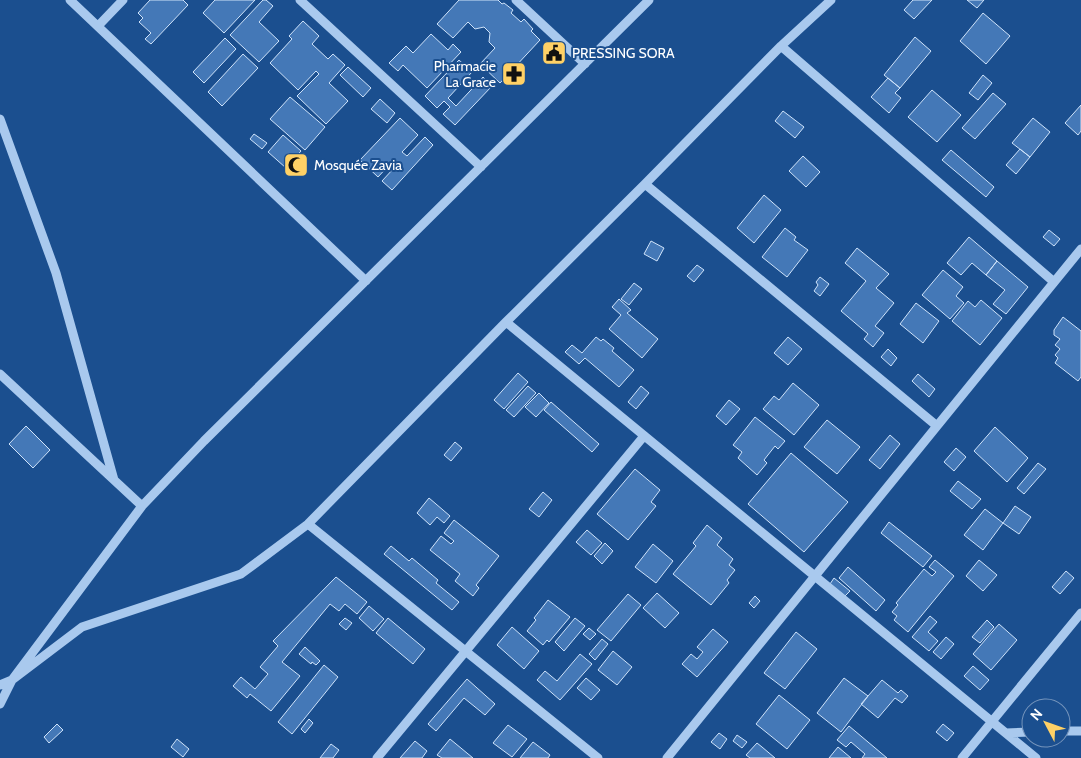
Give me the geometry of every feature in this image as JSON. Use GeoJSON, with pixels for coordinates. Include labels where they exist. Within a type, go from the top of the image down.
{"type":"FeatureCollection","features":[{"type":"Feature","properties":{"kind":"street"},"geometry":{"type":"LineString","coordinates":[[70,0],[366,281]]}},
{"type":"Feature","properties":{"kind":"street"},"geometry":{"type":"LineString","coordinates":[[98,26],[123,0]]}},
{"type":"Feature","properties":{"kind":"street"},"geometry":{"type":"LineString","coordinates":[[300,0],[481,167]]}},
{"type":"Feature","properties":{"kind":"street"},"geometry":{"type":"LineString","coordinates":[[516,0],[585,64]]}},
{"type":"Feature","properties":{"kind":"street"},"geometry":{"type":"LineString","coordinates":[[0,704],[12,680],[142,506],[204,441],[649,0]]}},
{"type":"Feature","properties":{"kind":"street"},"geometry":{"type":"LineString","coordinates":[[0,685],[12,680],[82,627],[241,574],[308,524],[781,46],[831,0]]}},
{"type":"Feature","properties":{"kind":"street"},"geometry":{"type":"LineString","coordinates":[[781,46],[1054,282]]}},
{"type":"Feature","properties":{"kind":"street"},"geometry":{"type":"LineString","coordinates":[[0,119],[56,273],[114,480]]}},
{"type":"Feature","properties":{"kind":"street"},"geometry":{"type":"LineString","coordinates":[[645,184],[937,426]]}},
{"type":"Feature","properties":{"kind":"street"},"geometry":{"type":"LineString","coordinates":[[667,758],[1081,249]]}},
{"type":"Feature","properties":{"kind":"street"},"geometry":{"type":"LineString","coordinates":[[506,322],[1036,758]]}},
{"type":"Feature","properties":{"kind":"street"},"geometry":{"type":"LineString","coordinates":[[0,374],[142,506]]}},
{"type":"Feature","properties":{"kind":"street"},"geometry":{"type":"LineString","coordinates":[[377,758],[644,436]]}},
{"type":"Feature","properties":{"kind":"street"},"geometry":{"type":"LineString","coordinates":[[308,524],[598,758]]}},
{"type":"Feature","properties":{"kind":"street"},"geometry":{"type":"LineString","coordinates":[[962,758],[1081,612]]}},
{"type":"Feature","properties":{"kind":"street"},"geometry":{"type":"LineString","coordinates":[[1006,733],[1021,732]]}},
{"type":"Feature","properties":{"kind":"building"},"geometry":{"type":"Polygon","coordinates":[[[150,0],[183,0],[188,5],[151,44],[145,39],[151,33],[139,22],[143,18],[138,13],[150,0]]]}},
{"type":"Feature","properties":{"kind":"building"},"geometry":{"type":"Polygon","coordinates":[[[215,0],[255,0],[224,33],[203,13],[215,0]]]}},
{"type":"Feature","properties":{"kind":"building"},"geometry":{"type":"Polygon","coordinates":[[[263,0],[266,0],[273,6],[259,22],[279,41],[259,62],[230,35],[263,0]]]}},
{"type":"Feature","properties":{"kind":"building"},"geometry":{"type":"Polygon","coordinates":[[[459,0],[498,0],[513,10],[511,13],[521,22],[524,19],[533,29],[531,31],[540,40],[500,83],[480,64],[495,48],[489,42],[490,33],[484,27],[475,29],[468,22],[453,38],[437,24],[459,0]]]}},
{"type":"Feature","properties":{"kind":"building"},"geometry":{"type":"Polygon","coordinates":[[[913,0],[932,0],[914,19],[904,10],[913,0]]]}},
{"type":"Feature","properties":{"kind":"building"},"geometry":{"type":"Polygon","coordinates":[[[967,0],[984,0],[977,8],[967,0]]]}},
{"type":"Feature","properties":{"kind":"building"},"geometry":{"type":"Polygon","coordinates":[[[983,13],[1010,36],[986,64],[960,41],[983,13]]]}},
{"type":"Feature","properties":{"kind":"building"},"geometry":{"type":"Polygon","coordinates":[[[303,21],[319,36],[312,44],[328,59],[333,54],[345,65],[329,83],[348,101],[326,124],[297,96],[319,74],[316,71],[298,90],[270,63],[292,39],[289,36],[303,21]]]}},
{"type":"Feature","properties":{"kind":"building"},"geometry":{"type":"Polygon","coordinates":[[[431,34],[448,50],[453,44],[461,52],[427,88],[403,65],[398,71],[389,63],[406,46],[413,53],[431,34]]]}},
{"type":"Feature","properties":{"kind":"building"},"geometry":{"type":"Polygon","coordinates":[[[915,37],[931,51],[900,88],[884,75],[915,37]]]}},
{"type":"Feature","properties":{"kind":"building"},"geometry":{"type":"Polygon","coordinates":[[[225,38],[236,49],[204,83],[193,72],[225,38]]]}},
{"type":"Feature","properties":{"kind":"building"},"geometry":{"type":"Polygon","coordinates":[[[243,54],[258,68],[222,106],[208,92],[243,54]]]}},
{"type":"Feature","properties":{"kind":"building"},"geometry":{"type":"Polygon","coordinates":[[[459,60],[472,72],[448,98],[456,106],[483,77],[492,86],[455,125],[443,114],[450,107],[444,101],[437,108],[425,96],[459,60]]]}},
{"type":"Feature","properties":{"kind":"building"},"geometry":{"type":"Polygon","coordinates":[[[348,67],[371,88],[363,97],[340,75],[348,67]]]}},
{"type":"Feature","properties":{"kind":"building"},"geometry":{"type":"Polygon","coordinates":[[[983,75],[992,83],[978,100],[969,93],[983,75]]]}},
{"type":"Feature","properties":{"kind":"building"},"geometry":{"type":"Polygon","coordinates":[[[888,78],[900,88],[895,93],[901,98],[889,113],[871,97],[888,78]]]}},
{"type":"Feature","properties":{"kind":"building"},"geometry":{"type":"Polygon","coordinates":[[[932,90],[961,115],[937,142],[908,117],[932,90]]]}},
{"type":"Feature","properties":{"kind":"building"},"geometry":{"type":"Polygon","coordinates":[[[993,93],[1006,104],[975,139],[962,128],[993,93]]]}},
{"type":"Feature","properties":{"kind":"building"},"geometry":{"type":"Polygon","coordinates":[[[290,97],[325,127],[305,150],[270,119],[290,97]]]}},
{"type":"Feature","properties":{"kind":"building"},"geometry":{"type":"Polygon","coordinates":[[[380,99],[395,113],[387,123],[371,109],[380,99]]]}},
{"type":"Feature","properties":{"kind":"building"},"geometry":{"type":"Polygon","coordinates":[[[1081,105],[1081,131],[1078,135],[1065,123],[1081,105]]]}},
{"type":"Feature","properties":{"kind":"building"},"geometry":{"type":"Polygon","coordinates":[[[783,111],[804,127],[795,138],[775,121],[783,111]]]}},
{"type":"Feature","properties":{"kind":"building"},"geometry":{"type":"Polygon","coordinates":[[[400,118],[418,135],[402,152],[407,156],[425,137],[433,145],[392,190],[382,181],[394,168],[390,164],[378,177],[360,160],[400,118]]]}},
{"type":"Feature","properties":{"kind":"building"},"geometry":{"type":"Polygon","coordinates":[[[1033,118],[1050,132],[1030,157],[1012,143],[1033,118]]]}},
{"type":"Feature","properties":{"kind":"building"},"geometry":{"type":"Polygon","coordinates":[[[254,134],[267,143],[262,149],[250,139],[254,134]]]}},
{"type":"Feature","properties":{"kind":"building"},"geometry":{"type":"Polygon","coordinates":[[[283,135],[301,151],[286,168],[268,152],[283,135]]]}},
{"type":"Feature","properties":{"kind":"building"},"geometry":{"type":"Polygon","coordinates":[[[1020,149],[1030,157],[1016,174],[1006,165],[1020,149]]]}},
{"type":"Feature","properties":{"kind":"building"},"geometry":{"type":"Polygon","coordinates":[[[951,150],[994,187],[986,197],[942,160],[951,150]]]}},
{"type":"Feature","properties":{"kind":"building"},"geometry":{"type":"Polygon","coordinates":[[[803,156],[820,172],[806,187],[789,171],[803,156]]]}},
{"type":"Feature","properties":{"kind":"building"},"geometry":{"type":"Polygon","coordinates":[[[764,195],[781,210],[754,243],[737,228],[764,195]]]}},
{"type":"Feature","properties":{"kind":"building"},"geometry":{"type":"Polygon","coordinates":[[[785,228],[796,237],[794,240],[808,250],[787,277],[762,257],[785,228]]]}},
{"type":"Feature","properties":{"kind":"building"},"geometry":{"type":"Polygon","coordinates":[[[1049,230],[1060,239],[1054,246],[1043,237],[1049,230]]]}},
{"type":"Feature","properties":{"kind":"building"},"geometry":{"type":"Polygon","coordinates":[[[969,237],[997,261],[986,275],[972,263],[961,275],[947,263],[969,237]]]}},
{"type":"Feature","properties":{"kind":"building"},"geometry":{"type":"Polygon","coordinates":[[[651,241],[664,248],[657,261],[644,254],[651,241]]]}},
{"type":"Feature","properties":{"kind":"building"},"geometry":{"type":"Polygon","coordinates":[[[857,248],[889,274],[876,288],[894,303],[875,326],[884,333],[873,347],[864,339],[868,334],[841,311],[866,281],[845,263],[857,248]]]}},
{"type":"Feature","properties":{"kind":"building"},"geometry":{"type":"Polygon","coordinates":[[[997,261],[1028,287],[1006,314],[993,304],[1005,290],[986,275],[997,261]]]}},
{"type":"Feature","properties":{"kind":"building"},"geometry":{"type":"Polygon","coordinates":[[[697,265],[704,270],[694,282],[687,276],[697,265]]]}},
{"type":"Feature","properties":{"kind":"building"},"geometry":{"type":"Polygon","coordinates":[[[943,270],[963,287],[956,296],[964,303],[950,319],[922,295],[943,270]]]}},
{"type":"Feature","properties":{"kind":"building"},"geometry":{"type":"Polygon","coordinates":[[[820,277],[829,284],[820,296],[814,291],[818,285],[816,282],[820,277]]]}},
{"type":"Feature","properties":{"kind":"building"},"geometry":{"type":"Polygon","coordinates":[[[634,283],[642,289],[629,305],[621,299],[634,283]]]}},
{"type":"Feature","properties":{"kind":"building"},"geometry":{"type":"Polygon","coordinates":[[[619,299],[631,310],[627,313],[658,339],[642,358],[609,329],[621,315],[612,307],[619,299]]]}},
{"type":"Feature","properties":{"kind":"building"},"geometry":{"type":"Polygon","coordinates":[[[981,300],[1002,318],[980,345],[952,321],[968,301],[975,307],[981,300]]]}},
{"type":"Feature","properties":{"kind":"building"},"geometry":{"type":"Polygon","coordinates":[[[916,303],[939,321],[923,343],[900,324],[916,303]]]}},
{"type":"Feature","properties":{"kind":"building"},"geometry":{"type":"Polygon","coordinates":[[[1063,317],[1081,331],[1081,377],[1078,381],[1055,363],[1058,358],[1055,355],[1060,349],[1055,345],[1060,339],[1054,335],[1054,330],[1063,317]]]}},
{"type":"Feature","properties":{"kind":"building"},"geometry":{"type":"Polygon","coordinates":[[[596,337],[601,341],[603,339],[614,348],[612,351],[634,370],[619,387],[585,358],[579,364],[565,352],[572,345],[582,353],[596,337]]]}},
{"type":"Feature","properties":{"kind":"building"},"geometry":{"type":"Polygon","coordinates":[[[788,337],[802,349],[788,365],[774,353],[788,337]]]}},
{"type":"Feature","properties":{"kind":"building"},"geometry":{"type":"Polygon","coordinates":[[[888,349],[897,358],[891,366],[881,357],[888,349]]]}},
{"type":"Feature","properties":{"kind":"building"},"geometry":{"type":"Polygon","coordinates":[[[518,373],[528,382],[504,409],[494,400],[518,373]]]}},
{"type":"Feature","properties":{"kind":"building"},"geometry":{"type":"Polygon","coordinates":[[[918,374],[935,389],[929,397],[912,381],[918,374]]]}},
{"type":"Feature","properties":{"kind":"building"},"geometry":{"type":"Polygon","coordinates":[[[793,383],[819,405],[794,435],[763,409],[774,396],[779,400],[793,383]]]}},
{"type":"Feature","properties":{"kind":"building"},"geometry":{"type":"Polygon","coordinates":[[[528,386],[536,393],[514,417],[506,410],[528,386]]]}},
{"type":"Feature","properties":{"kind":"building"},"geometry":{"type":"Polygon","coordinates":[[[641,386],[649,393],[636,409],[628,402],[641,386]]]}},
{"type":"Feature","properties":{"kind":"building"},"geometry":{"type":"Polygon","coordinates":[[[539,393],[549,403],[536,417],[525,407],[539,393]]]}},
{"type":"Feature","properties":{"kind":"building"},"geometry":{"type":"Polygon","coordinates":[[[729,400],[740,409],[726,425],[716,416],[729,400]]]}},
{"type":"Feature","properties":{"kind":"building"},"geometry":{"type":"Polygon","coordinates":[[[551,402],[599,444],[592,452],[544,410],[551,402]]]}},
{"type":"Feature","properties":{"kind":"building"},"geometry":{"type":"Polygon","coordinates":[[[755,417],[785,441],[778,449],[775,446],[764,460],[767,463],[757,475],[738,458],[742,452],[733,445],[755,417]]]}},
{"type":"Feature","properties":{"kind":"building"},"geometry":{"type":"Polygon","coordinates":[[[827,420],[860,447],[837,474],[804,447],[827,420]]]}},
{"type":"Feature","properties":{"kind":"building"},"geometry":{"type":"Polygon","coordinates":[[[26,426],[50,450],[33,468],[9,444],[26,426]]]}},
{"type":"Feature","properties":{"kind":"building"},"geometry":{"type":"Polygon","coordinates":[[[995,427],[1028,458],[1007,482],[974,451],[995,427]]]}},
{"type":"Feature","properties":{"kind":"building"},"geometry":{"type":"Polygon","coordinates":[[[890,435],[900,444],[880,469],[869,460],[890,435]]]}},
{"type":"Feature","properties":{"kind":"building"},"geometry":{"type":"Polygon","coordinates":[[[455,442],[462,448],[451,461],[444,455],[455,442]]]}},
{"type":"Feature","properties":{"kind":"building"},"geometry":{"type":"Polygon","coordinates":[[[956,448],[966,457],[954,471],[944,462],[956,448]]]}},
{"type":"Feature","properties":{"kind":"building"},"geometry":{"type":"Polygon","coordinates":[[[791,453],[848,502],[804,552],[748,504],[791,453]]]}},
{"type":"Feature","properties":{"kind":"building"},"geometry":{"type":"Polygon","coordinates":[[[1038,463],[1046,469],[1024,494],[1017,488],[1038,463]]]}},
{"type":"Feature","properties":{"kind":"building"},"geometry":{"type":"Polygon","coordinates":[[[635,469],[660,490],[651,502],[656,506],[628,540],[597,514],[635,469]]]}},
{"type":"Feature","properties":{"kind":"building"},"geometry":{"type":"Polygon","coordinates":[[[958,481],[981,499],[972,509],[950,491],[958,481]]]}},
{"type":"Feature","properties":{"kind":"building"},"geometry":{"type":"Polygon","coordinates":[[[543,492],[552,500],[539,517],[529,509],[543,492]]]}},
{"type":"Feature","properties":{"kind":"building"},"geometry":{"type":"Polygon","coordinates":[[[429,498],[450,516],[444,523],[437,517],[430,525],[417,513],[429,498]]]}},
{"type":"Feature","properties":{"kind":"building"},"geometry":{"type":"Polygon","coordinates":[[[1015,506],[1031,517],[1019,534],[1003,523],[1015,506]]]}},
{"type":"Feature","properties":{"kind":"building"},"geometry":{"type":"Polygon","coordinates":[[[985,509],[1003,523],[983,550],[964,535],[985,509]]]}},
{"type":"Feature","properties":{"kind":"building"},"geometry":{"type":"Polygon","coordinates":[[[454,520],[499,556],[476,585],[479,588],[473,596],[455,581],[460,574],[430,550],[441,536],[451,544],[454,541],[444,533],[454,520]]]}},
{"type":"Feature","properties":{"kind":"building"},"geometry":{"type":"Polygon","coordinates":[[[889,522],[932,556],[923,567],[881,533],[889,522]]]}},
{"type":"Feature","properties":{"kind":"building"},"geometry":{"type":"Polygon","coordinates":[[[707,525],[722,538],[717,545],[733,559],[729,565],[735,570],[727,580],[729,583],[711,605],[673,574],[696,546],[693,543],[707,525]]]}},
{"type":"Feature","properties":{"kind":"building"},"geometry":{"type":"Polygon","coordinates":[[[587,530],[602,543],[591,555],[576,542],[587,530]]]}},
{"type":"Feature","properties":{"kind":"building"},"geometry":{"type":"Polygon","coordinates":[[[605,543],[613,551],[602,564],[594,556],[605,543]]]}},
{"type":"Feature","properties":{"kind":"building"},"geometry":{"type":"Polygon","coordinates":[[[653,544],[673,561],[656,583],[635,567],[653,544]]]}},
{"type":"Feature","properties":{"kind":"building"},"geometry":{"type":"Polygon","coordinates":[[[391,546],[409,561],[412,558],[438,580],[436,583],[459,602],[452,610],[384,554],[391,546]]]}},
{"type":"Feature","properties":{"kind":"building"},"geometry":{"type":"Polygon","coordinates":[[[935,560],[954,576],[908,632],[894,620],[897,616],[892,612],[898,605],[896,603],[924,569],[932,576],[936,572],[929,567],[935,560]]]}},
{"type":"Feature","properties":{"kind":"building"},"geometry":{"type":"Polygon","coordinates":[[[979,560],[997,575],[983,591],[966,576],[979,560]]]}},
{"type":"Feature","properties":{"kind":"building"},"geometry":{"type":"Polygon","coordinates":[[[848,567],[885,600],[876,611],[839,578],[848,567]]]}},
{"type":"Feature","properties":{"kind":"building"},"geometry":{"type":"Polygon","coordinates":[[[1066,571],[1074,578],[1060,594],[1052,587],[1066,571]]]}},
{"type":"Feature","properties":{"kind":"building"},"geometry":{"type":"Polygon","coordinates":[[[336,577],[367,602],[357,614],[345,604],[339,611],[330,604],[282,662],[300,676],[271,711],[250,694],[247,698],[233,686],[241,677],[255,689],[268,674],[260,667],[278,646],[273,641],[336,577]]]}},
{"type":"Feature","properties":{"kind":"building"},"geometry":{"type":"Polygon","coordinates":[[[834,578],[850,591],[845,596],[830,584],[834,578]]]}},
{"type":"Feature","properties":{"kind":"building"},"geometry":{"type":"Polygon","coordinates":[[[657,593],[679,613],[665,628],[643,608],[657,593]]]}},
{"type":"Feature","properties":{"kind":"building"},"geometry":{"type":"Polygon","coordinates":[[[628,594],[641,605],[611,641],[597,630],[628,594]]]}},
{"type":"Feature","properties":{"kind":"building"},"geometry":{"type":"Polygon","coordinates":[[[755,596],[760,601],[754,608],[749,603],[755,596]]]}},
{"type":"Feature","properties":{"kind":"building"},"geometry":{"type":"Polygon","coordinates":[[[548,600],[570,617],[549,642],[547,640],[543,645],[527,631],[548,600]]]}},
{"type":"Feature","properties":{"kind":"building"},"geometry":{"type":"Polygon","coordinates":[[[369,606],[384,619],[373,631],[359,618],[369,606]]]}},
{"type":"Feature","properties":{"kind":"building"},"geometry":{"type":"Polygon","coordinates":[[[930,616],[937,622],[928,632],[938,641],[929,651],[912,637],[930,616]]]}},
{"type":"Feature","properties":{"kind":"building"},"geometry":{"type":"Polygon","coordinates":[[[345,618],[352,623],[346,630],[339,624],[345,618]]]}},
{"type":"Feature","properties":{"kind":"building"},"geometry":{"type":"Polygon","coordinates":[[[388,618],[425,649],[413,664],[376,633],[388,618]]]}},
{"type":"Feature","properties":{"kind":"building"},"geometry":{"type":"Polygon","coordinates":[[[575,618],[585,626],[564,651],[555,642],[575,618]]]}},
{"type":"Feature","properties":{"kind":"building"},"geometry":{"type":"Polygon","coordinates":[[[987,620],[994,627],[980,643],[972,637],[987,620]]]}},
{"type":"Feature","properties":{"kind":"building"},"geometry":{"type":"Polygon","coordinates":[[[999,624],[1017,640],[991,670],[973,654],[999,624]]]}},
{"type":"Feature","properties":{"kind":"building"},"geometry":{"type":"Polygon","coordinates":[[[512,627],[539,651],[524,669],[497,645],[512,627]]]}},
{"type":"Feature","properties":{"kind":"building"},"geometry":{"type":"Polygon","coordinates":[[[589,628],[596,634],[590,640],[583,634],[589,628]]]}},
{"type":"Feature","properties":{"kind":"building"},"geometry":{"type":"Polygon","coordinates":[[[713,629],[728,642],[697,677],[682,664],[691,654],[697,659],[703,652],[697,647],[713,629]]]}},
{"type":"Feature","properties":{"kind":"building"},"geometry":{"type":"Polygon","coordinates":[[[796,632],[817,649],[785,689],[764,673],[796,632]]]}},
{"type":"Feature","properties":{"kind":"building"},"geometry":{"type":"Polygon","coordinates":[[[946,637],[954,644],[941,659],[933,652],[946,637]]]}},
{"type":"Feature","properties":{"kind":"building"},"geometry":{"type":"Polygon","coordinates":[[[602,639],[608,644],[595,660],[589,654],[602,639]]]}},
{"type":"Feature","properties":{"kind":"building"},"geometry":{"type":"Polygon","coordinates":[[[305,647],[320,661],[316,665],[312,662],[311,664],[299,654],[305,647]]]}},
{"type":"Feature","properties":{"kind":"building"},"geometry":{"type":"Polygon","coordinates":[[[613,651],[632,667],[617,685],[598,670],[613,651]]]}},
{"type":"Feature","properties":{"kind":"building"},"geometry":{"type":"Polygon","coordinates":[[[580,654],[592,664],[560,700],[537,680],[545,671],[557,681],[580,654]]]}},
{"type":"Feature","properties":{"kind":"building"},"geometry":{"type":"Polygon","coordinates":[[[324,665],[338,677],[292,734],[278,722],[324,665]]]}},
{"type":"Feature","properties":{"kind":"building"},"geometry":{"type":"Polygon","coordinates":[[[973,666],[989,680],[980,690],[964,676],[973,666]]]}},
{"type":"Feature","properties":{"kind":"building"},"geometry":{"type":"Polygon","coordinates":[[[586,678],[600,690],[591,700],[577,688],[586,678]]]}},
{"type":"Feature","properties":{"kind":"building"},"geometry":{"type":"Polygon","coordinates":[[[844,678],[868,696],[841,732],[817,713],[844,678]]]}},
{"type":"Feature","properties":{"kind":"building"},"geometry":{"type":"Polygon","coordinates":[[[467,679],[495,704],[485,715],[464,698],[436,731],[428,724],[467,679]]]}},
{"type":"Feature","properties":{"kind":"building"},"geometry":{"type":"Polygon","coordinates":[[[882,680],[898,693],[901,690],[908,696],[902,703],[895,698],[878,718],[861,704],[882,680]]]}},
{"type":"Feature","properties":{"kind":"building"},"geometry":{"type":"Polygon","coordinates":[[[779,695],[810,720],[787,749],[756,724],[779,695]]]}},
{"type":"Feature","properties":{"kind":"building"},"geometry":{"type":"Polygon","coordinates":[[[309,719],[313,723],[305,733],[301,729],[309,719]]]}},
{"type":"Feature","properties":{"kind":"building"},"geometry":{"type":"Polygon","coordinates":[[[57,724],[63,730],[49,743],[44,737],[57,724]]]}},
{"type":"Feature","properties":{"kind":"building"},"geometry":{"type":"Polygon","coordinates":[[[943,724],[954,733],[947,741],[936,732],[943,724]]]}},
{"type":"Feature","properties":{"kind":"building"},"geometry":{"type":"Polygon","coordinates":[[[508,725],[527,739],[512,757],[493,743],[508,725]]]}},
{"type":"Feature","properties":{"kind":"building"},"geometry":{"type":"Polygon","coordinates":[[[849,726],[887,758],[862,758],[865,754],[851,742],[846,747],[837,740],[849,726]]]}},
{"type":"Feature","properties":{"kind":"building"},"geometry":{"type":"Polygon","coordinates":[[[719,733],[727,739],[720,749],[711,742],[719,733]]]}},
{"type":"Feature","properties":{"kind":"building"},"geometry":{"type":"Polygon","coordinates":[[[737,735],[747,742],[742,748],[733,741],[737,735]]]}},
{"type":"Feature","properties":{"kind":"building"},"geometry":{"type":"Polygon","coordinates":[[[177,739],[189,749],[183,757],[171,747],[177,739]]]}},
{"type":"Feature","properties":{"kind":"building"},"geometry":{"type":"Polygon","coordinates":[[[450,739],[473,758],[442,758],[437,755],[450,739]]]}},
{"type":"Feature","properties":{"kind":"building"},"geometry":{"type":"Polygon","coordinates":[[[415,741],[427,751],[422,758],[400,758],[415,741]]]}},
{"type":"Feature","properties":{"kind":"building"},"geometry":{"type":"Polygon","coordinates":[[[533,742],[550,755],[548,758],[520,758],[533,742]]]}},
{"type":"Feature","properties":{"kind":"building"},"geometry":{"type":"Polygon","coordinates":[[[757,743],[775,758],[750,758],[746,755],[757,743]]]}},
{"type":"Feature","properties":{"kind":"building"},"geometry":{"type":"Polygon","coordinates":[[[331,744],[339,750],[333,758],[320,758],[331,744]]]}},
{"type":"Feature","properties":{"kind":"building"},"geometry":{"type":"Polygon","coordinates":[[[838,747],[851,758],[829,758],[838,747]]]}},
{"type":"Feature","properties":{"kind":"place","name":"PRESSING SORA"},"geometry":{"type":"Point","coordinates":[554,53]}},
{"type":"Feature","properties":{"kind":"place","name":"Pharmacie La Grace"},"geometry":{"type":"Point","coordinates":[514,74]}},
{"type":"Feature","properties":{"kind":"place","name":"Mosquée Zavia"},"geometry":{"type":"Point","coordinates":[296,165]}}]}
